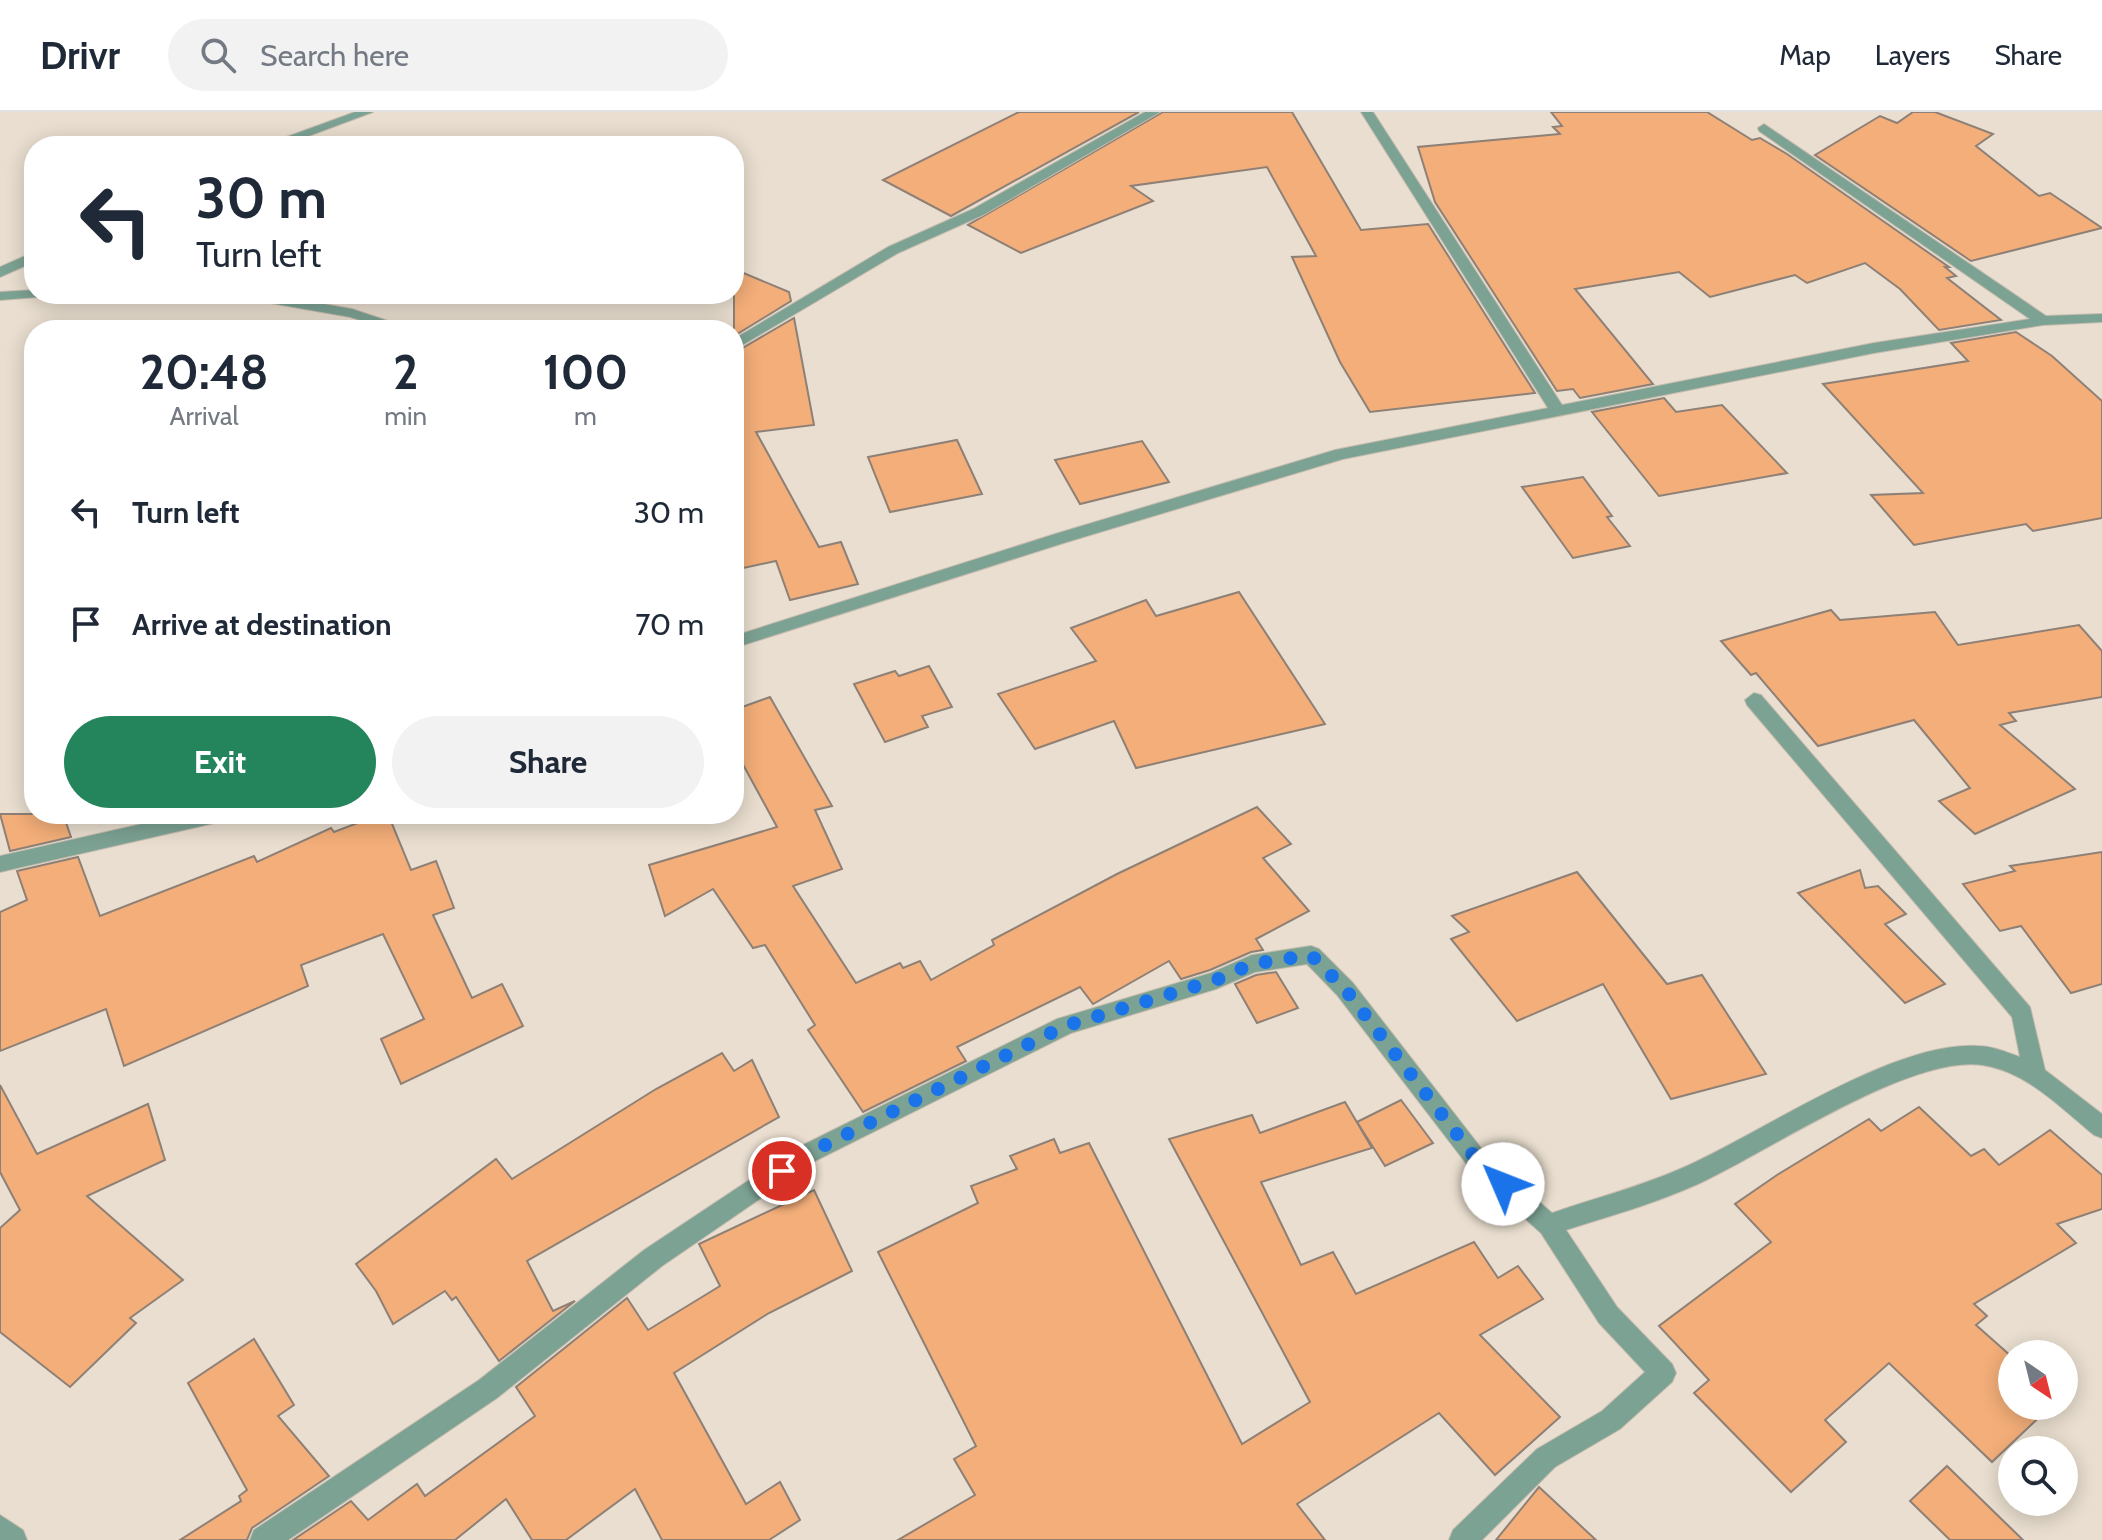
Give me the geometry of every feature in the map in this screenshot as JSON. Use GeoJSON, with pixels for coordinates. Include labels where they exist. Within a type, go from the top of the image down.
{"type":"FeatureCollection","features":[{"type":"Feature","properties":{"kind":"street"},"geometry":{"type":"LineString","coordinates":[[298,136],[367,112]]}},
{"type":"Feature","properties":{"kind":"street"},"geometry":{"type":"LineString","coordinates":[[744,339],[893,250],[978,212],[1154,112]]}},
{"type":"Feature","properties":{"kind":"street"},"geometry":{"type":"LineString","coordinates":[[1367,112],[1558,411]]}},
{"type":"Feature","properties":{"kind":"street"},"geometry":{"type":"LineString","coordinates":[[1764,128],[2043,321]]}},
{"type":"Feature","properties":{"kind":"street"},"geometry":{"type":"LineString","coordinates":[[0,273],[24,261]]}},
{"type":"Feature","properties":{"kind":"street"},"geometry":{"type":"LineString","coordinates":[[0,296],[24,295]]}},
{"type":"Feature","properties":{"kind":"street"},"geometry":{"type":"LineString","coordinates":[[300,304],[375,320]]}},
{"type":"Feature","properties":{"kind":"street"},"geometry":{"type":"LineString","coordinates":[[744,639],[1075,533],[1341,454],[1874,348],[2043,321],[2102,318]]}},
{"type":"Feature","properties":{"kind":"street"},"geometry":{"type":"LineString","coordinates":[[1754,700],[2022,1013],[2034,1073]]}},
{"type":"Feature","properties":{"kind":"street"},"geometry":{"type":"LineString","coordinates":[[0,864],[175,824]]}},
{"type":"Feature","properties":{"kind":"street"},"geometry":{"type":"LineString","coordinates":[[264,1540],[488,1389],[653,1258],[807,1154],[1065,1026],[1216,980],[1252,964],[1311,955],[1345,989],[1480,1164],[1549,1225],[1608,1315],[1663,1373],[1611,1420],[1546,1458],[1463,1540]]}},
{"type":"Feature","properties":{"kind":"street"},"geometry":{"type":"LineString","coordinates":[[1549,1225],[1687,1177],[1900,1071],[1962,1055],[1980,1055],[2017,1064],[2034,1073],[2102,1128]]}},
{"type":"Feature","properties":{"kind":"street"},"geometry":{"type":"LineString","coordinates":[[0,1529],[13,1540]]}},
{"type":"Feature","properties":{"kind":"building"},"geometry":{"type":"Polygon","coordinates":[[[1019,112],[1139,112],[951,216],[883,180],[1019,112]]]}},
{"type":"Feature","properties":{"kind":"building"},"geometry":{"type":"Polygon","coordinates":[[[1163,112],[1292,112],[1361,230],[1428,224],[1535,393],[1370,412],[1340,362],[1292,257],[1316,256],[1267,167],[1131,186],[1153,201],[1021,253],[968,225],[1163,112]]]}},
{"type":"Feature","properties":{"kind":"building"},"geometry":{"type":"Polygon","coordinates":[[[1551,112],[1707,112],[1752,140],[1760,138],[1787,154],[1949,267],[1945,267],[1956,276],[1947,278],[2001,320],[1939,330],[1900,289],[1865,263],[1807,283],[1795,275],[1710,297],[1679,272],[1575,289],[1653,384],[1580,398],[1573,389],[1557,391],[1435,202],[1418,147],[1560,134],[1553,127],[1562,126],[1551,112]]]}},
{"type":"Feature","properties":{"kind":"building"},"geometry":{"type":"Polygon","coordinates":[[[1913,112],[1935,112],[1993,134],[1976,146],[2039,196],[2050,193],[2102,228],[1971,261],[1815,155],[1880,116],[1897,123],[1913,112]]]}},
{"type":"Feature","properties":{"kind":"building"},"geometry":{"type":"Polygon","coordinates":[[[744,273],[789,292],[791,301],[744,330],[744,320],[734,320],[734,304],[744,304],[744,273]]]}},
{"type":"Feature","properties":{"kind":"building"},"geometry":{"type":"Polygon","coordinates":[[[794,318],[814,425],[756,432],[819,547],[841,542],[858,584],[790,600],[776,561],[744,568],[744,347],[794,318]]]}},
{"type":"Feature","properties":{"kind":"building"},"geometry":{"type":"Polygon","coordinates":[[[2016,332],[2052,356],[2102,401],[2102,518],[2033,531],[2026,524],[1914,545],[1871,495],[1923,493],[1823,384],[1968,361],[1951,343],[2016,332]]]}},
{"type":"Feature","properties":{"kind":"building"},"geometry":{"type":"Polygon","coordinates":[[[1664,398],[1676,412],[1722,405],[1787,473],[1659,496],[1592,412],[1664,398]]]}},
{"type":"Feature","properties":{"kind":"building"},"geometry":{"type":"Polygon","coordinates":[[[957,440],[982,494],[890,512],[868,457],[957,440]]]}},
{"type":"Feature","properties":{"kind":"building"},"geometry":{"type":"Polygon","coordinates":[[[1142,441],[1169,482],[1080,504],[1055,460],[1142,441]]]}},
{"type":"Feature","properties":{"kind":"building"},"geometry":{"type":"Polygon","coordinates":[[[1583,477],[1612,516],[1607,517],[1630,546],[1573,558],[1522,487],[1583,477]]]}},
{"type":"Feature","properties":{"kind":"building"},"geometry":{"type":"Polygon","coordinates":[[[1239,592],[1325,724],[1136,768],[1114,721],[1035,749],[998,694],[1096,661],[1071,628],[1146,600],[1156,616],[1239,592]]]}},
{"type":"Feature","properties":{"kind":"building"},"geometry":{"type":"Polygon","coordinates":[[[1831,610],[1840,620],[1935,612],[1958,645],[2079,625],[2102,651],[2102,697],[2009,713],[2016,721],[2000,725],[2075,789],[1975,834],[1939,801],[1970,788],[1914,720],[1818,746],[1756,673],[1751,675],[1721,641],[1831,610]]]}},
{"type":"Feature","properties":{"kind":"building"},"geometry":{"type":"Polygon","coordinates":[[[929,666],[952,707],[922,716],[928,727],[885,742],[854,684],[895,671],[899,676],[929,666]]]}},
{"type":"Feature","properties":{"kind":"building"},"geometry":{"type":"Polygon","coordinates":[[[770,697],[832,806],[815,810],[842,869],[793,886],[856,983],[900,963],[903,968],[920,961],[931,980],[994,945],[992,940],[1117,874],[1257,807],[1291,844],[1263,858],[1309,911],[1256,939],[1263,950],[1210,970],[1181,979],[1169,961],[1093,1004],[1080,987],[957,1047],[966,1061],[863,1112],[808,1030],[815,1025],[765,945],[753,948],[713,889],[665,916],[649,865],[777,827],[744,766],[744,706],[770,697]]]}},
{"type":"Feature","properties":{"kind":"building"},"geometry":{"type":"Polygon","coordinates":[[[0,814],[24,814],[24,824],[66,824],[71,837],[10,851],[0,814]]]}},
{"type":"Feature","properties":{"kind":"building"},"geometry":{"type":"Polygon","coordinates":[[[355,824],[392,824],[411,870],[436,861],[454,908],[433,915],[472,998],[502,984],[523,1026],[401,1084],[381,1039],[424,1019],[383,934],[301,965],[308,986],[124,1066],[106,1009],[0,1051],[0,912],[27,900],[17,871],[78,857],[100,916],[254,856],[257,862],[331,828],[334,832],[355,824]]]}},
{"type":"Feature","properties":{"kind":"building"},"geometry":{"type":"Polygon","coordinates":[[[2102,852],[2102,984],[2071,993],[2021,926],[2000,931],[1963,884],[2015,871],[2010,866],[2102,852]]]}},
{"type":"Feature","properties":{"kind":"building"},"geometry":{"type":"Polygon","coordinates":[[[1860,870],[1865,888],[1878,886],[1906,914],[1885,924],[1945,984],[1905,1003],[1798,893],[1860,870]]]}},
{"type":"Feature","properties":{"kind":"building"},"geometry":{"type":"Polygon","coordinates":[[[1577,872],[1667,984],[1702,975],[1766,1074],[1671,1099],[1603,984],[1517,1021],[1451,939],[1469,932],[1452,916],[1577,872]]]}},
{"type":"Feature","properties":{"kind":"building"},"geometry":{"type":"Polygon","coordinates":[[[1276,972],[1298,1008],[1257,1023],[1235,984],[1256,975],[1276,972]]]}},
{"type":"Feature","properties":{"kind":"building"},"geometry":{"type":"Polygon","coordinates":[[[722,1053],[734,1071],[752,1060],[779,1117],[527,1261],[553,1311],[575,1301],[499,1361],[456,1297],[452,1300],[445,1291],[393,1324],[376,1291],[356,1264],[496,1159],[512,1179],[656,1089],[722,1053]]]}},
{"type":"Feature","properties":{"kind":"building"},"geometry":{"type":"Polygon","coordinates":[[[0,1085],[37,1154],[148,1104],[165,1160],[87,1196],[183,1280],[130,1318],[136,1323],[70,1387],[0,1332],[0,1228],[20,1210],[0,1172],[0,1085]]]}},
{"type":"Feature","properties":{"kind":"building"},"geometry":{"type":"Polygon","coordinates":[[[1401,1100],[1433,1143],[1385,1166],[1357,1122],[1401,1100]]]}},
{"type":"Feature","properties":{"kind":"building"},"geometry":{"type":"Polygon","coordinates":[[[1345,1102],[1372,1148],[1261,1182],[1301,1265],[1333,1252],[1356,1294],[1474,1242],[1498,1278],[1518,1266],[1543,1299],[1480,1335],[1560,1417],[1495,1475],[1439,1413],[1297,1504],[1325,1540],[898,1540],[975,1495],[954,1459],[976,1446],[878,1252],[978,1203],[971,1186],[1017,1169],[1010,1156],[1054,1139],[1060,1153],[1089,1143],[1242,1444],[1310,1402],[1169,1139],[1252,1115],[1260,1133],[1345,1102]]]}},
{"type":"Feature","properties":{"kind":"building"},"geometry":{"type":"Polygon","coordinates":[[[1919,1107],[1971,1156],[1984,1149],[1999,1165],[2050,1130],[2102,1175],[2102,1209],[2057,1224],[2076,1243],[1974,1304],[1987,1316],[1976,1325],[1998,1345],[1998,1420],[2036,1420],[2019,1436],[1998,1436],[1998,1456],[1992,1462],[1889,1363],[1825,1420],[1846,1442],[1791,1492],[1694,1393],[1709,1380],[1659,1326],[1771,1242],[1735,1204],[1869,1119],[1881,1131],[1919,1107]]]}},
{"type":"Feature","properties":{"kind":"building"},"geometry":{"type":"Polygon","coordinates":[[[814,1190],[852,1271],[769,1313],[674,1373],[746,1504],[780,1482],[800,1520],[769,1540],[662,1540],[635,1489],[566,1540],[532,1540],[506,1499],[455,1540],[293,1540],[351,1501],[368,1520],[417,1484],[425,1496],[535,1416],[516,1387],[627,1298],[648,1330],[720,1286],[699,1244],[814,1190]]]}},
{"type":"Feature","properties":{"kind":"building"},"geometry":{"type":"Polygon","coordinates":[[[254,1339],[294,1405],[278,1416],[329,1476],[252,1528],[247,1540],[180,1540],[241,1501],[239,1496],[247,1490],[188,1383],[254,1339]]]}},
{"type":"Feature","properties":{"kind":"building"},"geometry":{"type":"Polygon","coordinates":[[[1947,1466],[2023,1540],[1950,1540],[1910,1501],[1947,1466]]]}},
{"type":"Feature","properties":{"kind":"building"},"geometry":{"type":"Polygon","coordinates":[[[1539,1487],[1596,1540],[1496,1540],[1539,1487]]]}},
{"type":"Feature","properties":{"kind":"route"},"geometry":{"type":"LineString","coordinates":[[782,1171],[807,1154],[1065,1026],[1216,980],[1252,964],[1311,955],[1345,989],[1480,1164],[1503,1184]]}}]}
